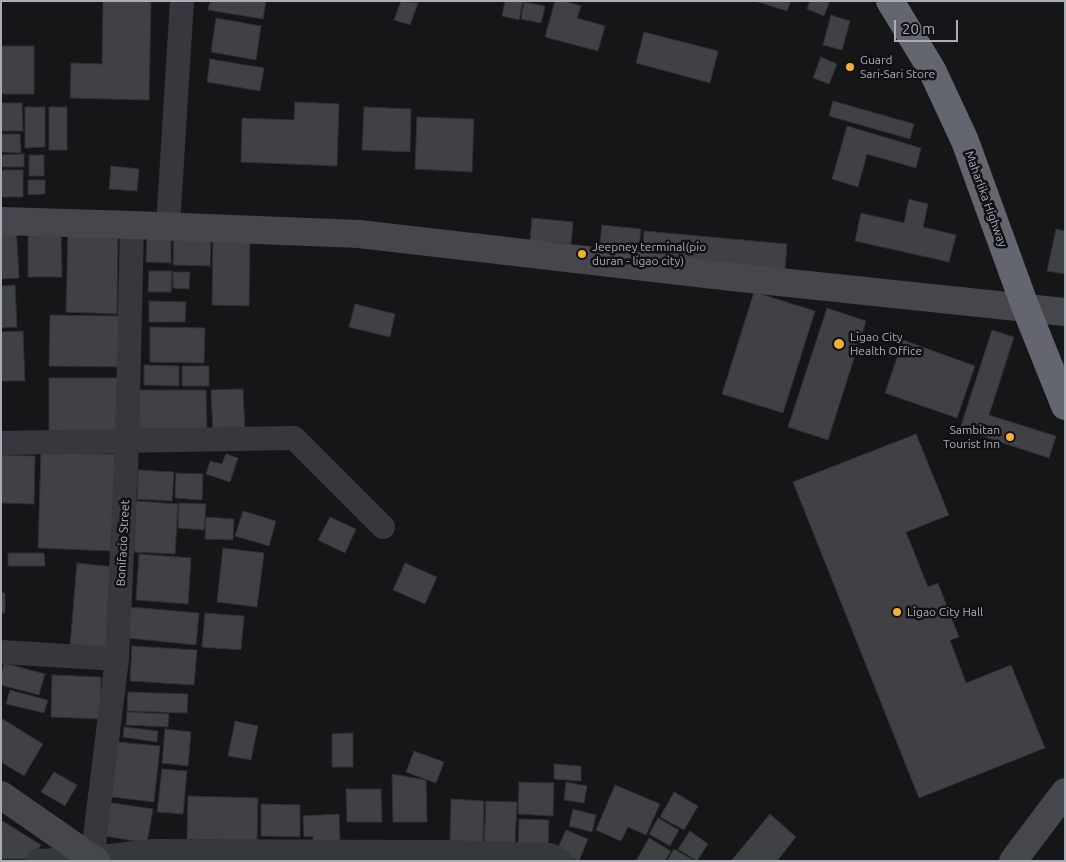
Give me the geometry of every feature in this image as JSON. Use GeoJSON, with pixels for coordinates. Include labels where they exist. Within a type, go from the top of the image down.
{"type":"FeatureCollection","features":[{"type":"Feature","properties":{"kind":"highway","name":"Maharlika Highway"},"geometry":{"type":"LineString","coordinates":[[890,1],[932,70],[965,141],[1024,306],[1065,406]]}},
{"type":"Feature","properties":{"kind":"street"},"geometry":{"type":"LineString","coordinates":[[168,226],[182,1]]}},
{"type":"Feature","properties":{"kind":"street"},"geometry":{"type":"LineString","coordinates":[[1,221],[132,224],[359,234],[732,277],[1024,306],[1065,312]]}},
{"type":"Feature","properties":{"kind":"street","name":"Bonifacio Street"},"geometry":{"type":"LineString","coordinates":[[93,860],[117,659],[127,442],[132,224]]}},
{"type":"Feature","properties":{"kind":"street"},"geometry":{"type":"LineString","coordinates":[[1,443],[294,438],[383,527]]}},
{"type":"Feature","properties":{"kind":"street"},"geometry":{"type":"LineString","coordinates":[[1,652],[117,659]]}},
{"type":"Feature","properties":{"kind":"street"},"geometry":{"type":"LineString","coordinates":[[1014,861],[1065,792]]}},
{"type":"Feature","properties":{"kind":"street"},"geometry":{"type":"LineString","coordinates":[[1,795],[93,860]]}},
{"type":"Feature","properties":{"kind":"street"},"geometry":{"type":"LineString","coordinates":[[37,861],[93,860],[153,851],[420,852],[550,855],[561,861]]}},
{"type":"Feature","properties":{"kind":"building"},"geometry":{"type":"Polygon","coordinates":[[[103,1],[151,1],[149,100],[70,98],[71,63],[102,64],[103,1]]]}},
{"type":"Feature","properties":{"kind":"building"},"geometry":{"type":"Polygon","coordinates":[[[210,1],[266,1],[263,19],[208,10],[210,1]]]}},
{"type":"Feature","properties":{"kind":"building"},"geometry":{"type":"Polygon","coordinates":[[[401,1],[418,3],[410,25],[394,20],[401,1]]]}},
{"type":"Feature","properties":{"kind":"building"},"geometry":{"type":"Polygon","coordinates":[[[505,1],[523,1],[519,20],[502,16],[505,1]]]}},
{"type":"Feature","properties":{"kind":"building"},"geometry":{"type":"Polygon","coordinates":[[[555,1],[564,1],[581,6],[577,18],[605,26],[598,51],[545,37],[555,1]]]}},
{"type":"Feature","properties":{"kind":"building"},"geometry":{"type":"Polygon","coordinates":[[[755,1],[791,1],[787,11],[755,1]]]}},
{"type":"Feature","properties":{"kind":"building"},"geometry":{"type":"Polygon","coordinates":[[[810,1],[830,1],[824,16],[807,9],[810,1]]]}},
{"type":"Feature","properties":{"kind":"building"},"geometry":{"type":"Polygon","coordinates":[[[524,2],[545,6],[541,23],[521,19],[524,2]]]}},
{"type":"Feature","properties":{"kind":"building"},"geometry":{"type":"Polygon","coordinates":[[[831,15],[850,21],[842,50],[823,45],[831,15]]]}},
{"type":"Feature","properties":{"kind":"building"},"geometry":{"type":"Polygon","coordinates":[[[216,18],[261,26],[256,60],[211,52],[216,18]]]}},
{"type":"Feature","properties":{"kind":"building"},"geometry":{"type":"Polygon","coordinates":[[[644,32],[718,51],[710,83],[636,63],[644,32]]]}},
{"type":"Feature","properties":{"kind":"building"},"geometry":{"type":"Polygon","coordinates":[[[1,46],[34,46],[34,94],[1,94],[1,46]]]}},
{"type":"Feature","properties":{"kind":"building"},"geometry":{"type":"Polygon","coordinates":[[[821,57],[837,64],[829,84],[813,78],[821,57]]]}},
{"type":"Feature","properties":{"kind":"building"},"geometry":{"type":"Polygon","coordinates":[[[210,59],[264,68],[260,91],[207,82],[210,59]]]}},
{"type":"Feature","properties":{"kind":"building"},"geometry":{"type":"Polygon","coordinates":[[[833,101],[914,124],[910,139],[829,116],[833,101]]]}},
{"type":"Feature","properties":{"kind":"building"},"geometry":{"type":"Polygon","coordinates":[[[295,102],[339,104],[337,166],[241,162],[242,118],[294,120],[295,102]]]}},
{"type":"Feature","properties":{"kind":"building"},"geometry":{"type":"Polygon","coordinates":[[[1,103],[22,103],[23,131],[1,131],[1,103]]]}},
{"type":"Feature","properties":{"kind":"building"},"geometry":{"type":"Polygon","coordinates":[[[25,107],[45,107],[45,147],[25,148],[25,107]]]}},
{"type":"Feature","properties":{"kind":"building"},"geometry":{"type":"Polygon","coordinates":[[[49,107],[67,107],[67,150],[49,150],[49,107]]]}},
{"type":"Feature","properties":{"kind":"building"},"geometry":{"type":"Polygon","coordinates":[[[364,107],[411,109],[410,152],[362,150],[364,107]]]}},
{"type":"Feature","properties":{"kind":"building"},"geometry":{"type":"Polygon","coordinates":[[[417,117],[474,119],[472,172],[415,169],[417,117]]]}},
{"type":"Feature","properties":{"kind":"building"},"geometry":{"type":"Polygon","coordinates":[[[847,126],[921,148],[916,168],[867,154],[858,187],[832,179],[847,126]]]}},
{"type":"Feature","properties":{"kind":"building"},"geometry":{"type":"Polygon","coordinates":[[[1,134],[20,134],[21,153],[1,152],[1,134]]]}},
{"type":"Feature","properties":{"kind":"building"},"geometry":{"type":"Polygon","coordinates":[[[24,154],[24,167],[1,167],[1,155],[24,154]]]}},
{"type":"Feature","properties":{"kind":"building"},"geometry":{"type":"Polygon","coordinates":[[[29,155],[44,155],[44,176],[29,176],[29,155]]]}},
{"type":"Feature","properties":{"kind":"building"},"geometry":{"type":"Polygon","coordinates":[[[111,166],[139,169],[137,191],[109,189],[111,166]]]}},
{"type":"Feature","properties":{"kind":"building"},"geometry":{"type":"Polygon","coordinates":[[[1,170],[23,170],[23,197],[1,197],[1,170]]]}},
{"type":"Feature","properties":{"kind":"building"},"geometry":{"type":"Polygon","coordinates":[[[28,180],[45,180],[45,194],[28,195],[28,180]]]}},
{"type":"Feature","properties":{"kind":"building"},"geometry":{"type":"Polygon","coordinates":[[[909,199],[928,204],[923,227],[956,235],[949,262],[855,241],[861,213],[904,223],[909,199]]]}},
{"type":"Feature","properties":{"kind":"building"},"geometry":{"type":"Polygon","coordinates":[[[532,218],[573,222],[571,244],[530,241],[532,218]]]}},
{"type":"Feature","properties":{"kind":"building"},"geometry":{"type":"Polygon","coordinates":[[[16,224],[19,278],[1,279],[1,225],[16,224]]]}},
{"type":"Feature","properties":{"kind":"building"},"geometry":{"type":"Polygon","coordinates":[[[602,225],[641,229],[638,255],[599,252],[602,225]]]}},
{"type":"Feature","properties":{"kind":"building"},"geometry":{"type":"Polygon","coordinates":[[[68,229],[118,230],[117,314],[66,312],[68,229]]]}},
{"type":"Feature","properties":{"kind":"building"},"geometry":{"type":"Polygon","coordinates":[[[1056,229],[1065,231],[1065,274],[1047,271],[1056,229]]]}},
{"type":"Feature","properties":{"kind":"building"},"geometry":{"type":"Polygon","coordinates":[[[28,231],[61,231],[62,277],[28,277],[28,231]]]}},
{"type":"Feature","properties":{"kind":"building"},"geometry":{"type":"Polygon","coordinates":[[[644,231],[787,244],[785,269],[642,256],[644,231]]]}},
{"type":"Feature","properties":{"kind":"building"},"geometry":{"type":"Polygon","coordinates":[[[147,234],[171,235],[171,263],[146,262],[147,234]]]}},
{"type":"Feature","properties":{"kind":"building"},"geometry":{"type":"Polygon","coordinates":[[[174,236],[211,237],[210,266],[173,265],[174,236]]]}},
{"type":"Feature","properties":{"kind":"building"},"geometry":{"type":"Polygon","coordinates":[[[213,241],[250,242],[249,306],[212,305],[213,241]]]}},
{"type":"Feature","properties":{"kind":"building"},"geometry":{"type":"Polygon","coordinates":[[[149,271],[172,271],[171,292],[148,292],[149,271]]]}},
{"type":"Feature","properties":{"kind":"building"},"geometry":{"type":"Polygon","coordinates":[[[173,272],[190,272],[189,289],[173,288],[173,272]]]}},
{"type":"Feature","properties":{"kind":"building"},"geometry":{"type":"Polygon","coordinates":[[[15,285],[17,327],[1,328],[1,286],[15,285]]]}},
{"type":"Feature","properties":{"kind":"building"},"geometry":{"type":"Polygon","coordinates":[[[754,292],[815,311],[783,413],[722,394],[754,292]]]}},
{"type":"Feature","properties":{"kind":"building"},"geometry":{"type":"Polygon","coordinates":[[[149,301],[186,302],[185,322],[149,322],[149,301]]]}},
{"type":"Feature","properties":{"kind":"building"},"geometry":{"type":"Polygon","coordinates":[[[355,304],[395,314],[390,337],[349,327],[355,304]]]}},
{"type":"Feature","properties":{"kind":"building"},"geometry":{"type":"Polygon","coordinates":[[[827,308],[866,321],[828,440],[788,427],[827,308]]]}},
{"type":"Feature","properties":{"kind":"building"},"geometry":{"type":"Polygon","coordinates":[[[50,315],[122,316],[121,367],[49,366],[50,315]]]}},
{"type":"Feature","properties":{"kind":"building"},"geometry":{"type":"Polygon","coordinates":[[[150,327],[205,328],[204,363],[150,362],[150,327]]]}},
{"type":"Feature","properties":{"kind":"building"},"geometry":{"type":"Polygon","coordinates":[[[992,330],[1014,337],[989,415],[1056,436],[1049,458],[960,429],[992,330]]]}},
{"type":"Feature","properties":{"kind":"building"},"geometry":{"type":"Polygon","coordinates":[[[23,331],[25,381],[1,381],[1,332],[23,331]]]}},
{"type":"Feature","properties":{"kind":"building"},"geometry":{"type":"Polygon","coordinates":[[[903,340],[975,366],[957,418],[885,393],[903,340]]]}},
{"type":"Feature","properties":{"kind":"building"},"geometry":{"type":"Polygon","coordinates":[[[144,365],[179,366],[179,386],[144,385],[144,365]]]}},
{"type":"Feature","properties":{"kind":"building"},"geometry":{"type":"Polygon","coordinates":[[[182,366],[209,366],[209,386],[182,386],[182,366]]]}},
{"type":"Feature","properties":{"kind":"building"},"geometry":{"type":"Polygon","coordinates":[[[49,378],[123,378],[123,431],[49,431],[49,378]]]}},
{"type":"Feature","properties":{"kind":"building"},"geometry":{"type":"Polygon","coordinates":[[[243,389],[245,433],[213,434],[211,390],[243,389]]]}},
{"type":"Feature","properties":{"kind":"building"},"geometry":{"type":"Polygon","coordinates":[[[132,390],[206,390],[207,434],[132,435],[132,390]]]}},
{"type":"Feature","properties":{"kind":"building","name":"Ligao City Hall"},"geometry":{"type":"Polygon","coordinates":[[[916,434],[949,515],[906,532],[928,587],[938,583],[959,637],[950,640],[966,683],[1011,665],[1045,748],[919,798],[793,482],[916,434]]]}},
{"type":"Feature","properties":{"kind":"building"},"geometry":{"type":"Polygon","coordinates":[[[41,452],[115,454],[112,551],[38,548],[41,452]]]}},
{"type":"Feature","properties":{"kind":"building"},"geometry":{"type":"Polygon","coordinates":[[[226,454],[238,458],[230,482],[206,474],[210,461],[222,464],[226,454]]]}},
{"type":"Feature","properties":{"kind":"building"},"geometry":{"type":"Polygon","coordinates":[[[1,455],[35,456],[34,504],[1,503],[1,455]]]}},
{"type":"Feature","properties":{"kind":"building"},"geometry":{"type":"Polygon","coordinates":[[[138,470],[174,472],[172,501],[137,499],[138,470]]]}},
{"type":"Feature","properties":{"kind":"building"},"geometry":{"type":"Polygon","coordinates":[[[176,473],[203,474],[202,500],[175,498],[176,473]]]}},
{"type":"Feature","properties":{"kind":"building"},"geometry":{"type":"Polygon","coordinates":[[[136,501],[178,504],[175,554],[134,552],[136,501]]]}},
{"type":"Feature","properties":{"kind":"building"},"geometry":{"type":"Polygon","coordinates":[[[179,503],[206,504],[204,530],[178,528],[179,503]]]}},
{"type":"Feature","properties":{"kind":"building"},"geometry":{"type":"Polygon","coordinates":[[[243,511],[276,521],[269,546],[235,536],[243,511]]]}},
{"type":"Feature","properties":{"kind":"building"},"geometry":{"type":"Polygon","coordinates":[[[206,517],[234,519],[233,540],[205,539],[206,517]]]}},
{"type":"Feature","properties":{"kind":"building"},"geometry":{"type":"Polygon","coordinates":[[[330,517],[356,529],[345,553],[318,540],[330,517]]]}},
{"type":"Feature","properties":{"kind":"building"},"geometry":{"type":"Polygon","coordinates":[[[223,548],[264,553],[257,607],[217,602],[223,548]]]}},
{"type":"Feature","properties":{"kind":"building"},"geometry":{"type":"Polygon","coordinates":[[[8,553],[44,553],[45,566],[8,566],[8,553]]]}},
{"type":"Feature","properties":{"kind":"building"},"geometry":{"type":"Polygon","coordinates":[[[139,554],[191,558],[188,604],[136,600],[139,554]]]}},
{"type":"Feature","properties":{"kind":"building"},"geometry":{"type":"Polygon","coordinates":[[[77,563],[114,567],[107,650],[70,646],[77,563]]]}},
{"type":"Feature","properties":{"kind":"building"},"geometry":{"type":"Polygon","coordinates":[[[405,563],[437,577],[425,604],[393,590],[405,563]]]}},
{"type":"Feature","properties":{"kind":"building"},"geometry":{"type":"Polygon","coordinates":[[[1,593],[5,593],[5,613],[1,613],[1,593]]]}},
{"type":"Feature","properties":{"kind":"building"},"geometry":{"type":"Polygon","coordinates":[[[130,607],[199,613],[196,645],[127,638],[130,607]]]}},
{"type":"Feature","properties":{"kind":"building"},"geometry":{"type":"Polygon","coordinates":[[[205,613],[244,616],[241,650],[202,647],[205,613]]]}},
{"type":"Feature","properties":{"kind":"building"},"geometry":{"type":"Polygon","coordinates":[[[132,646],[197,650],[194,685],[130,681],[132,646]]]}},
{"type":"Feature","properties":{"kind":"building"},"geometry":{"type":"Polygon","coordinates":[[[4,663],[45,674],[39,695],[1,685],[4,663]]]}},
{"type":"Feature","properties":{"kind":"building"},"geometry":{"type":"Polygon","coordinates":[[[52,675],[101,677],[100,719],[51,717],[52,675]]]}},
{"type":"Feature","properties":{"kind":"building"},"geometry":{"type":"Polygon","coordinates":[[[10,690],[48,700],[44,713],[6,704],[10,690]]]}},
{"type":"Feature","properties":{"kind":"building"},"geometry":{"type":"Polygon","coordinates":[[[128,692],[188,694],[187,713],[127,711],[128,692]]]}},
{"type":"Feature","properties":{"kind":"building"},"geometry":{"type":"Polygon","coordinates":[[[127,712],[169,714],[168,727],[126,725],[127,712]]]}},
{"type":"Feature","properties":{"kind":"building"},"geometry":{"type":"Polygon","coordinates":[[[1,718],[43,744],[24,776],[1,762],[1,718]]]}},
{"type":"Feature","properties":{"kind":"building"},"geometry":{"type":"Polygon","coordinates":[[[235,721],[258,726],[251,760],[228,756],[235,721]]]}},
{"type":"Feature","properties":{"kind":"building"},"geometry":{"type":"Polygon","coordinates":[[[124,727],[158,731],[157,742],[123,737],[124,727]]]}},
{"type":"Feature","properties":{"kind":"building"},"geometry":{"type":"Polygon","coordinates":[[[165,729],[191,732],[188,766],[162,763],[165,729]]]}},
{"type":"Feature","properties":{"kind":"building"},"geometry":{"type":"Polygon","coordinates":[[[353,733],[353,767],[332,767],[332,734],[353,733]]]}},
{"type":"Feature","properties":{"kind":"building"},"geometry":{"type":"Polygon","coordinates":[[[117,742],[160,746],[154,802],[111,797],[117,742]]]}},
{"type":"Feature","properties":{"kind":"building"},"geometry":{"type":"Polygon","coordinates":[[[414,751],[444,762],[436,783],[406,772],[414,751]]]}},
{"type":"Feature","properties":{"kind":"building"},"geometry":{"type":"Polygon","coordinates":[[[554,764],[581,766],[581,781],[554,779],[554,764]]]}},
{"type":"Feature","properties":{"kind":"building"},"geometry":{"type":"Polygon","coordinates":[[[162,769],[187,771],[183,814],[157,812],[162,769]]]}},
{"type":"Feature","properties":{"kind":"building"},"geometry":{"type":"Polygon","coordinates":[[[54,772],[77,785],[65,806],[41,792],[54,772]]]}},
{"type":"Feature","properties":{"kind":"building"},"geometry":{"type":"Polygon","coordinates":[[[392,774],[426,780],[427,822],[393,822],[392,774]]]}},
{"type":"Feature","properties":{"kind":"building"},"geometry":{"type":"Polygon","coordinates":[[[519,782],[554,783],[553,816],[518,814],[519,782]]]}},
{"type":"Feature","properties":{"kind":"building"},"geometry":{"type":"Polygon","coordinates":[[[566,782],[587,786],[584,803],[564,800],[566,782]]]}},
{"type":"Feature","properties":{"kind":"building"},"geometry":{"type":"Polygon","coordinates":[[[615,785],[660,804],[646,835],[628,827],[621,841],[596,830],[615,785]]]}},
{"type":"Feature","properties":{"kind":"building"},"geometry":{"type":"Polygon","coordinates":[[[346,789],[381,789],[382,822],[347,822],[346,789]]]}},
{"type":"Feature","properties":{"kind":"building"},"geometry":{"type":"Polygon","coordinates":[[[674,792],[698,806],[684,830],[660,817],[674,792]]]}},
{"type":"Feature","properties":{"kind":"building"},"geometry":{"type":"Polygon","coordinates":[[[188,796],[258,798],[257,841],[187,839],[188,796]]]}},
{"type":"Feature","properties":{"kind":"building"},"geometry":{"type":"Polygon","coordinates":[[[451,799],[484,801],[483,842],[450,841],[451,799]]]}},
{"type":"Feature","properties":{"kind":"building"},"geometry":{"type":"Polygon","coordinates":[[[486,801],[517,802],[515,844],[484,843],[486,801]]]}},
{"type":"Feature","properties":{"kind":"building"},"geometry":{"type":"Polygon","coordinates":[[[105,802],[153,809],[147,843],[99,835],[105,802]]]}},
{"type":"Feature","properties":{"kind":"building"},"geometry":{"type":"Polygon","coordinates":[[[261,804],[300,805],[300,837],[261,836],[261,804]]]}},
{"type":"Feature","properties":{"kind":"building"},"geometry":{"type":"Polygon","coordinates":[[[573,809],[596,815],[592,832],[569,826],[573,809]]]}},
{"type":"Feature","properties":{"kind":"building"},"geometry":{"type":"Polygon","coordinates":[[[339,814],[340,847],[313,848],[313,836],[304,837],[303,816],[339,814]]]}},
{"type":"Feature","properties":{"kind":"building"},"geometry":{"type":"Polygon","coordinates":[[[770,814],[796,837],[777,861],[731,861],[770,814]]]}},
{"type":"Feature","properties":{"kind":"building"},"geometry":{"type":"Polygon","coordinates":[[[658,818],[679,830],[670,846],[649,834],[658,818]]]}},
{"type":"Feature","properties":{"kind":"building"},"geometry":{"type":"Polygon","coordinates":[[[519,819],[549,820],[548,847],[518,846],[519,819]]]}},
{"type":"Feature","properties":{"kind":"building"},"geometry":{"type":"Polygon","coordinates":[[[1,820],[41,845],[32,859],[1,859],[1,820]]]}},
{"type":"Feature","properties":{"kind":"building"},"geometry":{"type":"Polygon","coordinates":[[[566,830],[588,839],[579,861],[556,852],[566,830]]]}},
{"type":"Feature","properties":{"kind":"building"},"geometry":{"type":"Polygon","coordinates":[[[690,831],[708,844],[697,861],[678,849],[690,831]]]}},
{"type":"Feature","properties":{"kind":"building"},"geometry":{"type":"Polygon","coordinates":[[[649,838],[671,851],[665,861],[636,861],[649,838]]]}},
{"type":"Feature","properties":{"kind":"building"},"geometry":{"type":"Polygon","coordinates":[[[674,849],[695,861],[667,861],[674,849]]]}},
{"type":"Feature","properties":{"kind":"place","name":"Guard Sari-Sari Store"},"geometry":{"type":"Point","coordinates":[850,67]}},
{"type":"Feature","properties":{"kind":"place","name":"Jeepney terminal(pio duran - ligao city)"},"geometry":{"type":"Point","coordinates":[582,254]}},
{"type":"Feature","properties":{"kind":"place","name":"Ligao City Health Office"},"geometry":{"type":"Point","coordinates":[839,344]}},
{"type":"Feature","properties":{"kind":"place","name":"Sambitan Tourist Inn"},"geometry":{"type":"Point","coordinates":[1010,437]}},
{"type":"Feature","properties":{"kind":"place","name":"Ligao City Hall"},"geometry":{"type":"Point","coordinates":[897,612]}}]}
